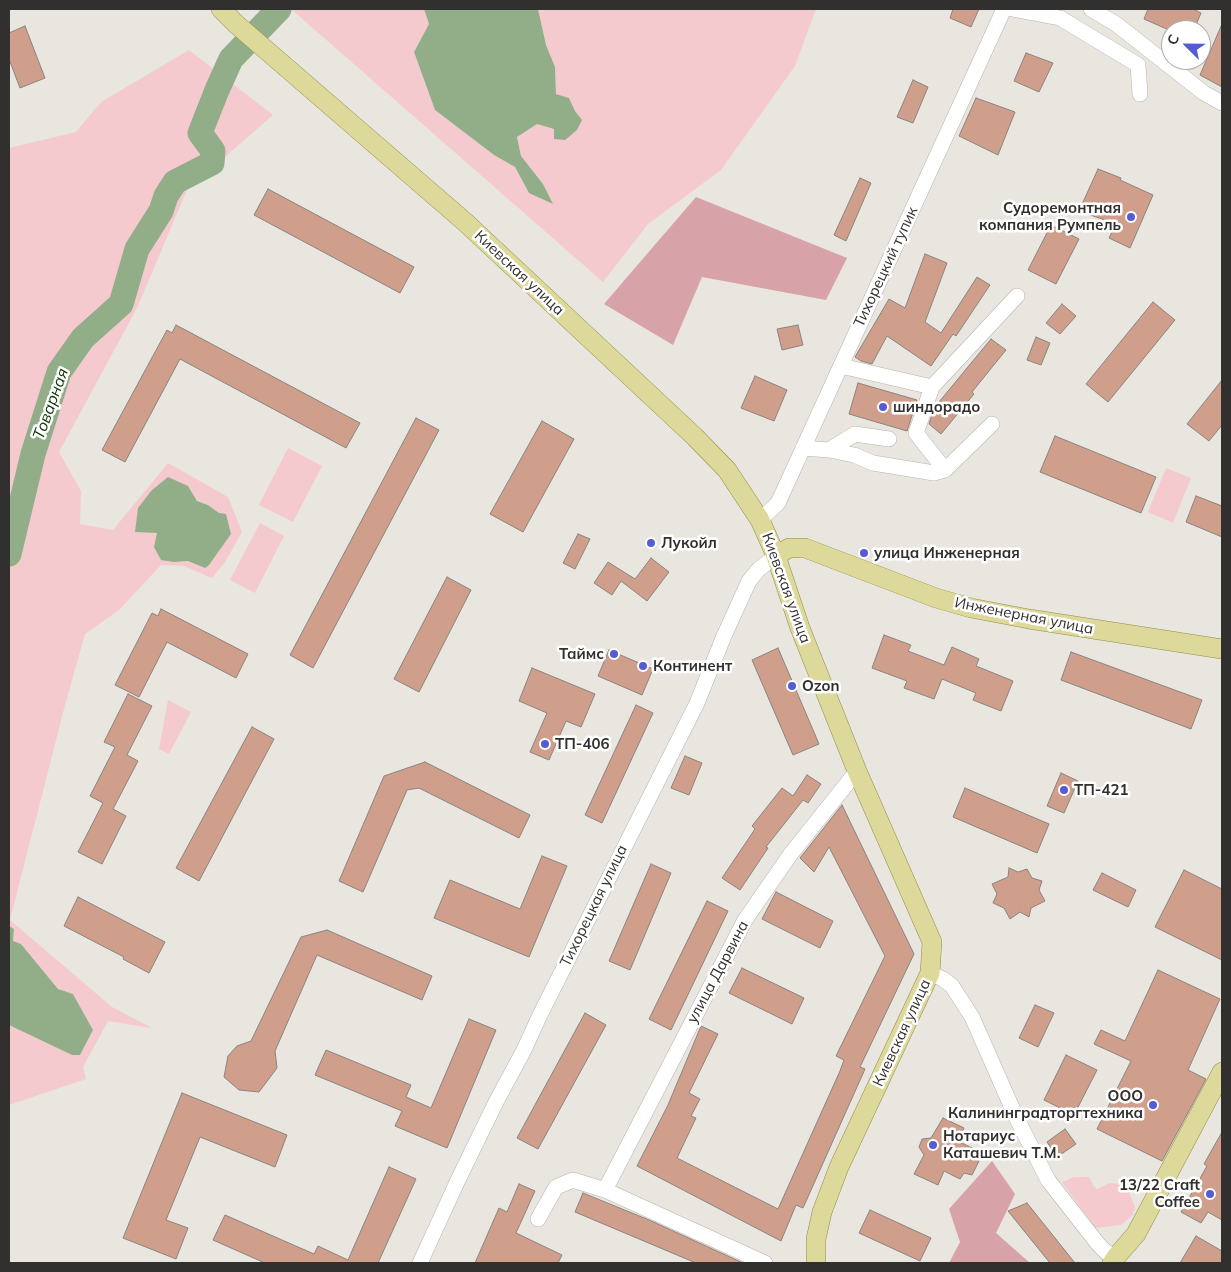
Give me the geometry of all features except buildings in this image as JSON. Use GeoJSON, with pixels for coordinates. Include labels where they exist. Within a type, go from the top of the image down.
{"type":"FeatureCollection","features":[{"type":"Feature","properties":{"kind":"main road","name":"Киевская улица"},"geometry":{"type":"LineString","coordinates":[[221,9],[270,54],[465,222],[695,437],[728,470],[760,520],[776,556],[800,628],[857,771],[932,942],[930,973],[839,1167],[818,1226],[816,1263]]}},
{"type":"Feature","properties":{"kind":"main road","name":"Инженерная улица"},"geometry":{"type":"LineString","coordinates":[[776,556],[789,548],[805,548],[936,598],[971,608],[1029,619],[1222,649]]}},
{"type":"Feature","properties":{"kind":"main road"},"geometry":{"type":"LineString","coordinates":[[1114,1260],[1136,1234],[1222,1072]]}},
{"type":"Feature","properties":{"kind":"street","name":"Тихорецкий тупик"},"geometry":{"type":"LineString","coordinates":[[760,520],[778,503],[1004,9]]}},
{"type":"Feature","properties":{"kind":"street"},"geometry":{"type":"LineString","coordinates":[[1012,9],[1060,18],[1138,65],[1140,94]]}},
{"type":"Feature","properties":{"kind":"street"},"geometry":{"type":"LineString","coordinates":[[1091,9],[1116,24],[1204,94],[1222,103]]}},
{"type":"Feature","properties":{"kind":"street"},"geometry":{"type":"LineString","coordinates":[[945,470],[916,433],[932,388],[1017,296]]}},
{"type":"Feature","properties":{"kind":"street"},"geometry":{"type":"LineString","coordinates":[[841,366],[932,388]]}},
{"type":"Feature","properties":{"kind":"street"},"geometry":{"type":"LineString","coordinates":[[803,448],[829,450],[854,455],[872,463],[934,473],[945,470],[992,424]]}},
{"type":"Feature","properties":{"kind":"street"},"geometry":{"type":"LineString","coordinates":[[829,450],[855,434],[889,439]]}},
{"type":"Feature","properties":{"kind":"street","name":"Тихорецкая улица"},"geometry":{"type":"LineString","coordinates":[[420,1263],[446,1204],[496,1102],[524,1050],[697,703],[749,581],[759,569],[776,556]]}},
{"type":"Feature","properties":{"kind":"street","name":"улица Дарвина"},"geometry":{"type":"LineString","coordinates":[[605,1190],[745,920],[790,855],[857,771]]}},
{"type":"Feature","properties":{"kind":"street"},"geometry":{"type":"LineString","coordinates":[[930,973],[952,986],[972,1016],[1016,1119],[1048,1180],[1098,1244],[1114,1260]]}},
{"type":"Feature","properties":{"kind":"street"},"geometry":{"type":"LineString","coordinates":[[538,1219],[556,1187],[573,1180],[605,1190],[765,1263]]}},
{"type":"Feature","properties":{"kind":"shaded area"},"geometry":{"type":"Polygon","coordinates":[[[291,9],[424,9],[429,24],[414,52],[435,110],[494,155],[515,167],[529,193],[543,184],[521,156],[517,137],[537,124],[554,129],[582,120],[569,98],[556,94],[555,67],[546,45],[538,9],[816,9],[795,66],[721,170],[648,224],[603,282],[291,9]]]}},
{"type":"Feature","properties":{"kind":"shaded area"},"geometry":{"type":"Polygon","coordinates":[[[424,9],[538,9],[546,45],[555,67],[556,94],[569,98],[582,120],[577,130],[565,140],[554,139],[554,129],[537,124],[517,137],[521,156],[543,184],[553,204],[529,193],[515,167],[494,155],[435,110],[414,52],[429,24],[424,9]]]}},
{"type":"Feature","properties":{"kind":"shaded area"},"geometry":{"type":"Polygon","coordinates":[[[189,50],[273,115],[187,190],[137,308],[59,452],[81,491],[80,524],[113,530],[168,463],[228,497],[242,532],[225,562],[212,578],[184,566],[161,565],[119,610],[85,634],[10,920],[112,1007],[152,1028],[108,1021],[83,1067],[86,1079],[9,1105],[9,1025],[72,1055],[80,1055],[93,1030],[73,994],[58,989],[21,944],[13,941],[14,929],[9,926],[9,148],[76,132],[101,102],[189,50]],[[188,486],[157,533],[174,562],[188,561],[205,568],[219,513],[208,505],[197,501],[188,486]]]}},
{"type":"Feature","properties":{"kind":"shaded area"},"geometry":{"type":"Polygon","coordinates":[[[696,197],[847,258],[826,300],[702,277],[673,345],[604,304],[696,197]]]}},
{"type":"Feature","properties":{"kind":"shaded area"},"geometry":{"type":"Polygon","coordinates":[[[288,448],[322,466],[293,522],[259,505],[288,448]]]}},
{"type":"Feature","properties":{"kind":"shaded area"},"geometry":{"type":"Polygon","coordinates":[[[1166,468],[1191,478],[1173,523],[1148,512],[1166,468]]]}},
{"type":"Feature","properties":{"kind":"shaded area"},"geometry":{"type":"Polygon","coordinates":[[[168,477],[188,486],[197,501],[208,505],[219,513],[226,514],[231,534],[205,568],[188,561],[174,562],[161,560],[154,547],[157,533],[135,532],[138,508],[151,491],[168,477]]]}},
{"type":"Feature","properties":{"kind":"shaded area"},"geometry":{"type":"Polygon","coordinates":[[[260,523],[284,536],[255,593],[230,580],[260,523]]]}},
{"type":"Feature","properties":{"kind":"shaded area"},"geometry":{"type":"Polygon","coordinates":[[[168,700],[191,712],[169,754],[159,749],[168,700]]]}},
{"type":"Feature","properties":{"kind":"shaded area"},"geometry":{"type":"Polygon","coordinates":[[[9,926],[14,929],[13,941],[21,944],[58,989],[73,994],[93,1030],[80,1055],[72,1055],[9,1025],[9,926]]]}},
{"type":"Feature","properties":{"kind":"shaded area"},"geometry":{"type":"Polygon","coordinates":[[[992,1161],[1015,1194],[996,1233],[1030,1263],[949,1263],[960,1242],[949,1209],[992,1161]]]}},
{"type":"Feature","properties":{"kind":"shaded area"},"geometry":{"type":"Polygon","coordinates":[[[1074,1177],[1089,1177],[1097,1189],[1110,1183],[1121,1184],[1127,1188],[1135,1207],[1133,1215],[1121,1225],[1095,1228],[1062,1182],[1074,1177]]]}},
{"type":"Feature","properties":{"kind":"waterway","name":"Товарная"},"geometry":{"type":"LineString","coordinates":[[9,554],[33,454],[59,372],[83,338],[121,304],[137,249],[161,211],[166,196],[175,182],[212,163],[213,151],[200,133],[217,90],[231,59],[279,9]]}},
{"type":"Feature","properties":{"kind":"place","name":"Судоремонтная компания Румпель"},"geometry":{"type":"Point","coordinates":[1131,217]}},
{"type":"Feature","properties":{"kind":"place","name":"шиндорадо"},"geometry":{"type":"Point","coordinates":[883,407]}},
{"type":"Feature","properties":{"kind":"place","name":"Лукойл"},"geometry":{"type":"Point","coordinates":[651,543]}},
{"type":"Feature","properties":{"kind":"place","name":"улица Инженерная"},"geometry":{"type":"Point","coordinates":[864,553]}},
{"type":"Feature","properties":{"kind":"place","name":"Таймс"},"geometry":{"type":"Point","coordinates":[614,654]}},
{"type":"Feature","properties":{"kind":"place","name":"Континент"},"geometry":{"type":"Point","coordinates":[643,666]}},
{"type":"Feature","properties":{"kind":"place","name":"Ozon"},"geometry":{"type":"Point","coordinates":[792,686]}},
{"type":"Feature","properties":{"kind":"place","name":"ТП-406"},"geometry":{"type":"Point","coordinates":[545,744]}},
{"type":"Feature","properties":{"kind":"place","name":"ТП-421"},"geometry":{"type":"Point","coordinates":[1064,790]}},
{"type":"Feature","properties":{"kind":"place","name":"ООО Калининградторгтехника"},"geometry":{"type":"Point","coordinates":[1153,1105]}},
{"type":"Feature","properties":{"kind":"place","name":"Нотариус Каташевич Т.М."},"geometry":{"type":"Point","coordinates":[933,1145]}},
{"type":"Feature","properties":{"kind":"place","name":"13/22 Craft Coffee"},"geometry":{"type":"Point","coordinates":[1210,1194]}}]}
